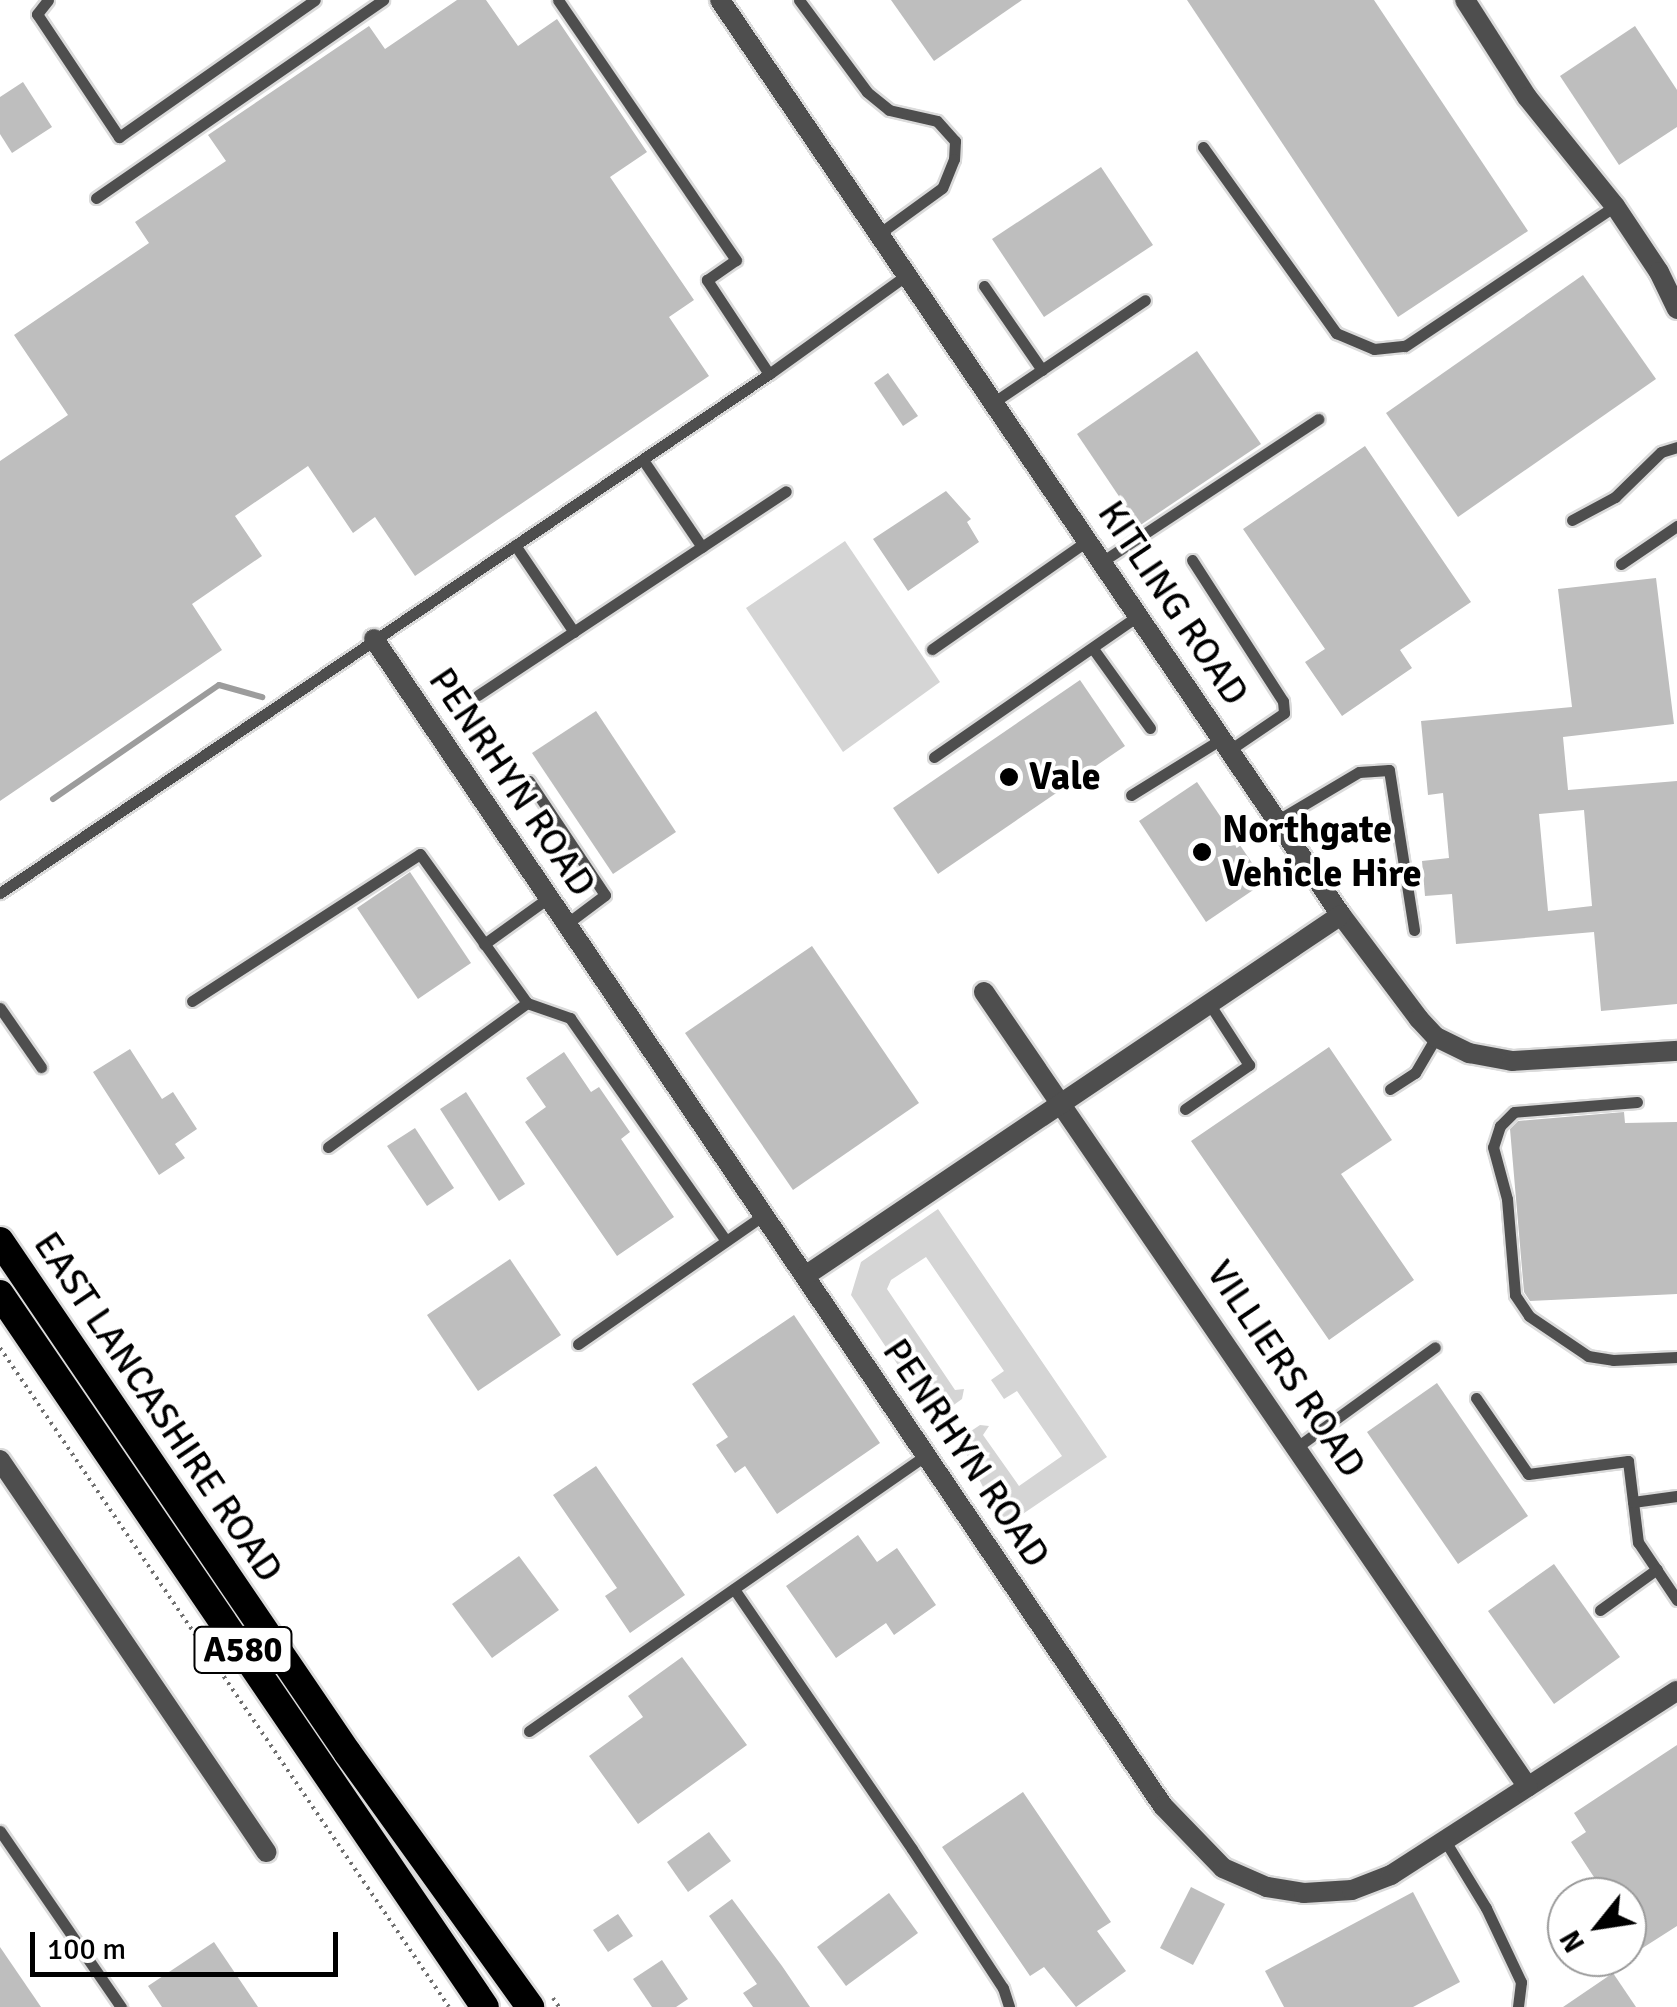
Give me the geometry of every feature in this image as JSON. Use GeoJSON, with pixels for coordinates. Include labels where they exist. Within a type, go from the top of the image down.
{"type":"FeatureCollection","features":[{"type":"Feature","properties":{"kind":"highway","name":"EAST LANCASHIRE ROAD"},"geometry":{"type":"LineString","coordinates":[[0,1241],[347,1752],[530,2007]]}},
{"type":"Feature","properties":{"kind":"highway","name":"EAST LANCASHIRE ROAD"},"geometry":{"type":"LineString","coordinates":[[0,1294],[486,2007]]}},
{"type":"Feature","properties":{"kind":"street","name":"KITLING ROAD"},"geometry":{"type":"LineString","coordinates":[[720,0],[1342,915],[1436,1037]]}},
{"type":"Feature","properties":{"kind":"street"},"geometry":{"type":"LineString","coordinates":[[1465,0],[1527,97],[1616,206],[1660,272],[1677,309]]}},
{"type":"Feature","properties":{"kind":"street","name":"PENRHYN ROAD"},"geometry":{"type":"LineString","coordinates":[[374,639],[1163,1806],[1223,1868],[1285,1890],[1352,1890],[1390,1875],[1677,1691]]}},
{"type":"Feature","properties":{"kind":"street"},"geometry":{"type":"LineString","coordinates":[[805,1276],[1342,915]]}},
{"type":"Feature","properties":{"kind":"street","name":"VILLIERS ROAD"},"geometry":{"type":"LineString","coordinates":[[984,992],[1528,1787]]}},
{"type":"Feature","properties":{"kind":"street"},"geometry":{"type":"LineString","coordinates":[[1436,1037],[1470,1053],[1512,1061],[1677,1051]]}},
{"type":"Feature","properties":{"kind":"street"},"geometry":{"type":"LineString","coordinates":[[0,1460],[266,1852]]}},
{"type":"Feature","properties":{"kind":"lane"},"geometry":{"type":"LineString","coordinates":[[48,0],[37,14],[118,137],[315,0]]}},
{"type":"Feature","properties":{"kind":"lane"},"geometry":{"type":"LineString","coordinates":[[96,198],[383,0]]}},
{"type":"Feature","properties":{"kind":"lane"},"geometry":{"type":"LineString","coordinates":[[558,0],[736,260],[707,280],[769,374]]}},
{"type":"Feature","properties":{"kind":"lane"},"geometry":{"type":"LineString","coordinates":[[799,0],[866,92],[889,110],[938,122],[955,141],[954,160],[942,188],[880,233]]}},
{"type":"Feature","properties":{"kind":"lane"},"geometry":{"type":"LineString","coordinates":[[1203,147],[1336,333],[1374,349],[1405,346],[1616,206]]}},
{"type":"Feature","properties":{"kind":"lane"},"geometry":{"type":"LineString","coordinates":[[0,893],[643,460],[907,274]]}},
{"type":"Feature","properties":{"kind":"lane"},"geometry":{"type":"LineString","coordinates":[[984,286],[1042,370]]}},
{"type":"Feature","properties":{"kind":"lane"},"geometry":{"type":"LineString","coordinates":[[994,402],[1145,300]]}},
{"type":"Feature","properties":{"kind":"lane"},"geometry":{"type":"LineString","coordinates":[[1103,561],[1318,419]]}},
{"type":"Feature","properties":{"kind":"lane"},"geometry":{"type":"LineString","coordinates":[[1572,520],[1615,497],[1661,452],[1677,446]]}},
{"type":"Feature","properties":{"kind":"lane"},"geometry":{"type":"LineString","coordinates":[[643,460],[702,547]]}},
{"type":"Feature","properties":{"kind":"lane"},"geometry":{"type":"LineString","coordinates":[[478,695],[786,492]]}},
{"type":"Feature","properties":{"kind":"lane"},"geometry":{"type":"LineString","coordinates":[[1621,564],[1677,526]]}},
{"type":"Feature","properties":{"kind":"lane"},"geometry":{"type":"LineString","coordinates":[[932,649],[1088,540]]}},
{"type":"Feature","properties":{"kind":"lane"},"geometry":{"type":"LineString","coordinates":[[515,546],[574,632]]}},
{"type":"Feature","properties":{"kind":"lane"},"geometry":{"type":"LineString","coordinates":[[1131,795],[1284,713],[1283,701],[1192,560]]}},
{"type":"Feature","properties":{"kind":"lane"},"geometry":{"type":"LineString","coordinates":[[934,757],[1140,615]]}},
{"type":"Feature","properties":{"kind":"lane"},"geometry":{"type":"LineString","coordinates":[[1094,650],[1150,728]]}},
{"type":"Feature","properties":{"kind":"lane"},"geometry":{"type":"LineString","coordinates":[[1278,820],[1359,772],[1389,770],[1414,930]]}},
{"type":"Feature","properties":{"kind":"lane"},"geometry":{"type":"LineString","coordinates":[[529,781],[606,895],[565,925]]}},
{"type":"Feature","properties":{"kind":"lane"},"geometry":{"type":"LineString","coordinates":[[192,1001],[420,854],[527,1004],[570,1018],[726,1241]]}},
{"type":"Feature","properties":{"kind":"lane"},"geometry":{"type":"LineString","coordinates":[[484,944],[548,898]]}},
{"type":"Feature","properties":{"kind":"lane"},"geometry":{"type":"LineString","coordinates":[[328,1147],[527,1004]]}},
{"type":"Feature","properties":{"kind":"lane"},"geometry":{"type":"LineString","coordinates":[[1184,1109],[1249,1065],[1210,1005]]}},
{"type":"Feature","properties":{"kind":"lane"},"geometry":{"type":"LineString","coordinates":[[0,1008],[41,1068]]}},
{"type":"Feature","properties":{"kind":"lane"},"geometry":{"type":"LineString","coordinates":[[1390,1088],[1415,1072],[1436,1037]]}},
{"type":"Feature","properties":{"kind":"lane"},"geometry":{"type":"LineString","coordinates":[[1638,1102],[1514,1112],[1500,1126],[1493,1147],[1507,1199],[1515,1295],[1529,1316],[1588,1356],[1613,1360],[1677,1356]]}},
{"type":"Feature","properties":{"kind":"lane"},"geometry":{"type":"LineString","coordinates":[[578,1344],[762,1216]]}},
{"type":"Feature","properties":{"kind":"lane"},"geometry":{"type":"LineString","coordinates":[[1297,1447],[1435,1347]]}},
{"type":"Feature","properties":{"kind":"lane"},"geometry":{"type":"LineString","coordinates":[[1476,1398],[1528,1474],[1628,1461],[1638,1542],[1677,1600]]}},
{"type":"Feature","properties":{"kind":"lane"},"geometry":{"type":"LineString","coordinates":[[529,1731],[925,1456]]}},
{"type":"Feature","properties":{"kind":"lane"},"geometry":{"type":"LineString","coordinates":[[1634,1502],[1677,1496]]}},
{"type":"Feature","properties":{"kind":"lane"},"geometry":{"type":"LineString","coordinates":[[1600,1610],[1657,1570]]}},
{"type":"Feature","properties":{"kind":"lane"},"geometry":{"type":"LineString","coordinates":[[734,1589],[912,1849],[1002,1988],[1009,2007]]}},
{"type":"Feature","properties":{"kind":"lane"},"geometry":{"type":"LineString","coordinates":[[0,1830],[121,2007]]}},
{"type":"Feature","properties":{"kind":"lane"},"geometry":{"type":"LineString","coordinates":[[1444,1840],[1486,1908],[1521,1982],[1518,2007]]}},
{"type":"Feature","properties":{"kind":"path"},"geometry":{"type":"LineString","coordinates":[[0,1348],[449,2007]]}},
{"type":"Feature","properties":{"kind":"shaded area"},"geometry":{"type":"Polygon","coordinates":[[[845,541],[940,682],[843,752],[746,608],[845,541]]]}},
{"type":"Feature","properties":{"kind":"shaded area"},"geometry":{"type":"Polygon","coordinates":[[[938,1209],[1107,1457],[1008,1524],[986,1493],[959,1439],[980,1425],[989,1426],[983,1435],[1019,1486],[1062,1456],[1017,1391],[1004,1399],[991,1380],[1004,1371],[926,1257],[891,1280],[887,1289],[955,1390],[964,1389],[962,1399],[941,1414],[906,1377],[851,1295],[861,1262],[938,1209]]]}},
{"type":"Feature","properties":{"kind":"building"},"geometry":{"type":"Polygon","coordinates":[[[457,0],[486,0],[518,46],[557,19],[647,152],[610,177],[694,300],[669,317],[709,376],[415,576],[375,517],[353,533],[308,466],[235,516],[262,556],[192,604],[222,650],[0,801],[0,461],[68,415],[14,335],[149,243],[135,222],[226,161],[208,135],[369,26],[385,49],[457,0]]]}},
{"type":"Feature","properties":{"kind":"building"},"geometry":{"type":"Polygon","coordinates":[[[891,0],[1022,0],[934,61],[891,0]]]}},
{"type":"Feature","properties":{"kind":"building"},"geometry":{"type":"Polygon","coordinates":[[[1187,0],[1374,0],[1528,231],[1398,317],[1187,0]]]}},
{"type":"Feature","properties":{"kind":"building"},"geometry":{"type":"Polygon","coordinates":[[[1635,26],[1677,90],[1677,127],[1619,165],[1560,76],[1635,26]]]}},
{"type":"Feature","properties":{"kind":"building"},"geometry":{"type":"Polygon","coordinates":[[[23,82],[52,127],[12,153],[0,134],[0,97],[23,82]]]}},
{"type":"Feature","properties":{"kind":"building"},"geometry":{"type":"Polygon","coordinates":[[[1101,167],[1153,245],[1044,317],[992,239],[1101,167]]]}},
{"type":"Feature","properties":{"kind":"building"},"geometry":{"type":"Polygon","coordinates":[[[1583,275],[1656,379],[1458,517],[1386,413],[1583,275]]]}},
{"type":"Feature","properties":{"kind":"building"},"geometry":{"type":"Polygon","coordinates":[[[1197,351],[1261,444],[1139,526],[1077,434],[1197,351]]]}},
{"type":"Feature","properties":{"kind":"building"},"geometry":{"type":"Polygon","coordinates":[[[888,373],[918,416],[903,426],[874,383],[888,373]]]}},
{"type":"Feature","properties":{"kind":"building"},"geometry":{"type":"Polygon","coordinates":[[[1365,446],[1471,602],[1400,650],[1412,668],[1342,716],[1305,662],[1325,649],[1243,529],[1365,446]]]}},
{"type":"Feature","properties":{"kind":"building"},"geometry":{"type":"Polygon","coordinates":[[[946,491],[971,519],[967,522],[979,542],[908,591],[873,539],[946,491]]]}},
{"type":"Feature","properties":{"kind":"building"},"geometry":{"type":"Polygon","coordinates":[[[1656,578],[1674,724],[1563,737],[1568,790],[1677,781],[1677,1004],[1601,1011],[1594,932],[1456,944],[1452,894],[1425,896],[1422,861],[1449,858],[1443,793],[1428,795],[1421,721],[1572,707],[1558,589],[1656,578]],[[1584,810],[1539,814],[1548,911],[1592,906],[1584,810]]]}},
{"type":"Feature","properties":{"kind":"building","name":"Vale"},"geometry":{"type":"Polygon","coordinates":[[[1080,680],[1125,746],[938,874],[893,808],[1080,680]]]}},
{"type":"Feature","properties":{"kind":"building"},"geometry":{"type":"Polygon","coordinates":[[[596,711],[676,832],[613,874],[532,753],[596,711]]]}},
{"type":"Feature","properties":{"kind":"building","name":"Northgate Vehicle Hire"},"geometry":{"type":"Polygon","coordinates":[[[1197,782],[1265,882],[1206,922],[1139,821],[1197,782]]]}},
{"type":"Feature","properties":{"kind":"building"},"geometry":{"type":"Polygon","coordinates":[[[410,872],[471,963],[418,999],[357,908],[410,872]]]}},
{"type":"Feature","properties":{"kind":"building"},"geometry":{"type":"Polygon","coordinates":[[[812,946],[919,1103],[793,1190],[685,1033],[812,946]]]}},
{"type":"Feature","properties":{"kind":"building"},"geometry":{"type":"Polygon","coordinates":[[[1329,1047],[1392,1140],[1341,1174],[1414,1280],[1329,1340],[1191,1141],[1329,1047]]]}},
{"type":"Feature","properties":{"kind":"building"},"geometry":{"type":"Polygon","coordinates":[[[130,1049],[162,1099],[173,1092],[197,1129],[175,1144],[185,1158],[159,1175],[93,1072],[130,1049]]]}},
{"type":"Feature","properties":{"kind":"building"},"geometry":{"type":"Polygon","coordinates":[[[564,1052],[591,1092],[599,1087],[630,1132],[621,1139],[674,1217],[617,1256],[525,1122],[546,1107],[526,1078],[564,1052]]]}},
{"type":"Feature","properties":{"kind":"building"},"geometry":{"type":"Polygon","coordinates":[[[466,1092],[525,1184],[499,1201],[440,1109],[466,1092]]]}},
{"type":"Feature","properties":{"kind":"building"},"geometry":{"type":"Polygon","coordinates":[[[1624,1112],[1625,1123],[1677,1122],[1677,1294],[1530,1301],[1524,1292],[1510,1129],[1518,1121],[1624,1112]]]}},
{"type":"Feature","properties":{"kind":"building"},"geometry":{"type":"Polygon","coordinates":[[[415,1128],[454,1188],[427,1206],[387,1146],[415,1128]]]}},
{"type":"Feature","properties":{"kind":"building"},"geometry":{"type":"Polygon","coordinates":[[[510,1259],[561,1335],[478,1391],[427,1315],[510,1259]]]}},
{"type":"Feature","properties":{"kind":"building"},"geometry":{"type":"Polygon","coordinates":[[[794,1315],[880,1443],[777,1514],[745,1466],[735,1473],[716,1445],[728,1437],[692,1384],[794,1315]]]}},
{"type":"Feature","properties":{"kind":"building"},"geometry":{"type":"Polygon","coordinates":[[[1437,1383],[1528,1516],[1458,1564],[1367,1432],[1437,1383]]]}},
{"type":"Feature","properties":{"kind":"building"},"geometry":{"type":"Polygon","coordinates":[[[596,1466],[685,1595],[630,1633],[605,1596],[617,1588],[553,1495],[596,1466]]]}},
{"type":"Feature","properties":{"kind":"building"},"geometry":{"type":"Polygon","coordinates":[[[858,1535],[877,1562],[897,1548],[936,1605],[894,1635],[886,1623],[836,1658],[786,1586],[858,1535]]]}},
{"type":"Feature","properties":{"kind":"building"},"geometry":{"type":"Polygon","coordinates":[[[519,1556],[559,1610],[492,1658],[452,1604],[519,1556]]]}},
{"type":"Feature","properties":{"kind":"building"},"geometry":{"type":"Polygon","coordinates":[[[1554,1564],[1620,1657],[1554,1704],[1488,1611],[1554,1564]]]}},
{"type":"Feature","properties":{"kind":"building"},"geometry":{"type":"Polygon","coordinates":[[[682,1657],[747,1745],[638,1824],[589,1756],[643,1717],[628,1696],[682,1657]]]}},
{"type":"Feature","properties":{"kind":"building"},"geometry":{"type":"Polygon","coordinates":[[[1677,1745],[1677,1926],[1647,1945],[1647,1877],[1594,1877],[1571,1842],[1586,1832],[1574,1813],[1677,1745]]]}},
{"type":"Feature","properties":{"kind":"building"},"geometry":{"type":"Polygon","coordinates":[[[1023,1792],[1111,1922],[1097,1931],[1126,1971],[1076,2007],[1044,1967],[1030,1976],[942,1847],[1023,1792]]]}},
{"type":"Feature","properties":{"kind":"building"},"geometry":{"type":"Polygon","coordinates":[[[709,1832],[731,1861],[688,1892],[667,1862],[709,1832]]]}},
{"type":"Feature","properties":{"kind":"building"},"geometry":{"type":"Polygon","coordinates":[[[1191,1887],[1225,1904],[1193,1965],[1160,1948],[1191,1887]]]}},
{"type":"Feature","properties":{"kind":"building"},"geometry":{"type":"Polygon","coordinates":[[[1413,1892],[1460,1982],[1413,2007],[1284,2007],[1265,1971],[1413,1892]]]}},
{"type":"Feature","properties":{"kind":"building"},"geometry":{"type":"Polygon","coordinates":[[[889,1893],[918,1933],[846,1986],[817,1947],[889,1893]]]}},
{"type":"Feature","properties":{"kind":"building"},"geometry":{"type":"Polygon","coordinates":[[[732,1899],[810,2007],[753,2007],[743,1993],[757,1984],[709,1916],[732,1899]]]}},
{"type":"Feature","properties":{"kind":"building"},"geometry":{"type":"Polygon","coordinates":[[[618,1914],[633,1936],[608,1952],[593,1930],[618,1914]]]}},
{"type":"Feature","properties":{"kind":"building"},"geometry":{"type":"Polygon","coordinates":[[[214,1942],[258,2007],[162,2007],[148,1986],[214,1942]]]}},
{"type":"Feature","properties":{"kind":"building"},"geometry":{"type":"Polygon","coordinates":[[[0,1947],[41,2007],[0,2007],[0,1947]]]}},
{"type":"Feature","properties":{"kind":"building"},"geometry":{"type":"Polygon","coordinates":[[[662,1960],[688,1999],[676,2007],[652,2007],[633,1979],[662,1960]]]}},
{"type":"Feature","properties":{"kind":"building"},"geometry":{"type":"Polygon","coordinates":[[[1607,1977],[1616,1977],[1636,2007],[1563,2007],[1607,1977]]]}},
{"type":"Feature","properties":{"kind":"waterway"},"geometry":{"type":"LineString","coordinates":[[53,799],[219,685],[262,697]]}},
{"type":"Feature","properties":{"kind":"place","name":"Vale"},"geometry":{"type":"Point","coordinates":[1009,777]}},
{"type":"Feature","properties":{"kind":"place","name":"Northgate Vehicle Hire"},"geometry":{"type":"Point","coordinates":[1202,852]}}]}
